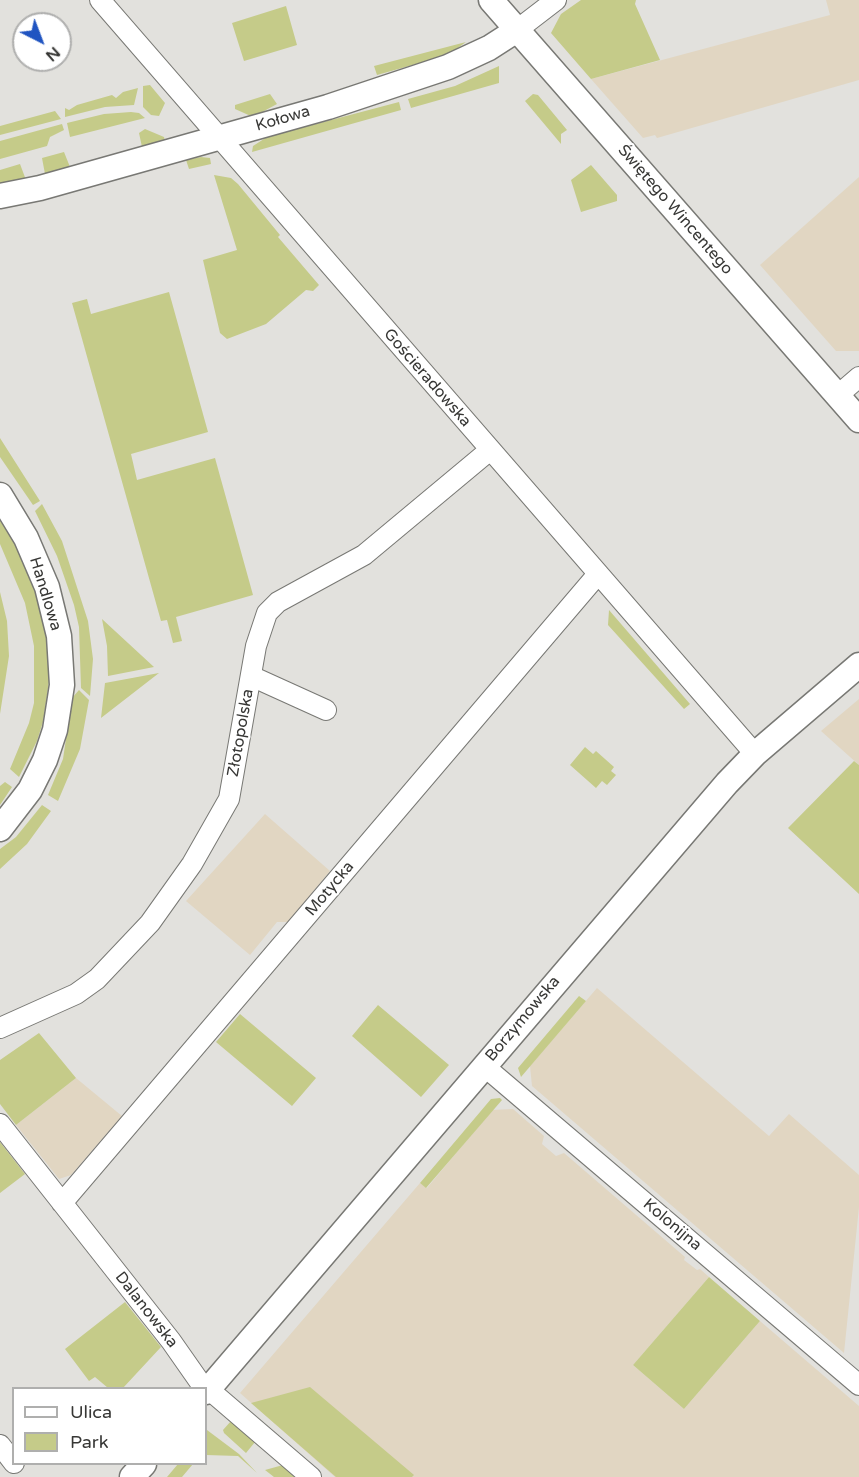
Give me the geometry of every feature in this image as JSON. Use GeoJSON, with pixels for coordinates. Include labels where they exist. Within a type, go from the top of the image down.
{"type":"FeatureCollection","features":[{"type":"Feature","properties":{"kind":"street","name":"Gościeradowska"},"geometry":{"type":"LineString","coordinates":[[100,0],[755,754]]}},
{"type":"Feature","properties":{"kind":"street","name":"Świętego Wincentego"},"geometry":{"type":"LineString","coordinates":[[491,0],[859,420]]}},
{"type":"Feature","properties":{"kind":"street"},"geometry":{"type":"LineString","coordinates":[[517,30],[556,0]]}},
{"type":"Feature","properties":{"kind":"street","name":"Kołowa"},"geometry":{"type":"LineString","coordinates":[[0,196],[40,188],[328,107],[448,67],[489,48],[517,30]]}},
{"type":"Feature","properties":{"kind":"street","name":"Kołowa"},"geometry":{"type":"LineString","coordinates":[[0,204],[40,188]]}},
{"type":"Feature","properties":{"kind":"street"},"geometry":{"type":"LineString","coordinates":[[837,396],[859,377]]}},
{"type":"Feature","properties":{"kind":"street","name":"Złotopolska"},"geometry":{"type":"LineString","coordinates":[[0,1028],[76,994],[97,979],[150,923],[206,843],[229,799],[260,627],[267,613],[278,602],[364,555],[490,450]]}},
{"type":"Feature","properties":{"kind":"street","name":"Handlowa"},"geometry":{"type":"LineString","coordinates":[[0,495],[26,538],[47,587],[56,622],[62,669],[59,715],[52,743],[30,790],[0,830]]}},
{"type":"Feature","properties":{"kind":"street","name":"Motycka"},"geometry":{"type":"LineString","coordinates":[[62,1203],[598,574]]}},
{"type":"Feature","properties":{"kind":"street","name":"Borzymowska"},"geometry":{"type":"LineString","coordinates":[[207,1390],[727,783],[755,754],[859,665]]}},
{"type":"Feature","properties":{"kind":"street"},"geometry":{"type":"LineString","coordinates":[[251,676],[326,710]]}},
{"type":"Feature","properties":{"kind":"street","name":"Kolonijna"},"geometry":{"type":"LineString","coordinates":[[484,1065],[859,1385]]}},
{"type":"Feature","properties":{"kind":"street","name":"Dalanowska"},"geometry":{"type":"LineString","coordinates":[[0,1124],[205,1387]]}},
{"type":"Feature","properties":{"kind":"street","name":"Dalanowska"},"geometry":{"type":"LineString","coordinates":[[207,1390],[311,1477]]}},
{"type":"Feature","properties":{"kind":"street"},"geometry":{"type":"LineString","coordinates":[[0,1445],[12,1460]]}},
{"type":"Feature","properties":{"kind":"street"},"geometry":{"type":"LineString","coordinates":[[16,1465],[25,1477]]}},
{"type":"Feature","properties":{"kind":"street"},"geometry":{"type":"LineString","coordinates":[[132,1477],[143,1465]]}},
{"type":"Feature","properties":{"kind":"shaded area"},"geometry":{"type":"Polygon","coordinates":[[[826,0],[859,0],[859,80],[657,138],[655,135],[643,138],[591,79],[830,15],[826,0]]]}},
{"type":"Feature","properties":{"kind":"shaded area"},"geometry":{"type":"Polygon","coordinates":[[[859,177],[859,351],[836,351],[760,265],[859,177]]]}},
{"type":"Feature","properties":{"kind":"shaded area"},"geometry":{"type":"Polygon","coordinates":[[[859,699],[859,765],[821,731],[859,699]]]}},
{"type":"Feature","properties":{"kind":"shaded area"},"geometry":{"type":"Polygon","coordinates":[[[265,814],[330,871],[288,922],[277,922],[250,955],[186,901],[265,814]]]}},
{"type":"Feature","properties":{"kind":"shaded area"},"geometry":{"type":"Polygon","coordinates":[[[597,988],[769,1136],[789,1114],[859,1175],[859,1207],[844,1353],[532,1086],[530,1066],[597,988]]]}},
{"type":"Feature","properties":{"kind":"shaded area"},"geometry":{"type":"Polygon","coordinates":[[[76,1078],[122,1116],[71,1175],[59,1179],[16,1125],[76,1078]]]}},
{"type":"Feature","properties":{"kind":"shaded area"},"geometry":{"type":"Polygon","coordinates":[[[513,1109],[544,1136],[542,1144],[556,1156],[564,1153],[685,1257],[684,1260],[709,1277],[633,1365],[684,1409],[760,1321],[859,1406],[859,1477],[335,1477],[240,1393],[420,1183],[427,1188],[492,1110],[513,1109]]]}},
{"type":"Feature","properties":{"kind":"green space"},"geometry":{"type":"Polygon","coordinates":[[[581,0],[636,0],[635,4],[660,60],[591,79],[551,33],[561,14],[581,0]]]}},
{"type":"Feature","properties":{"kind":"green space"},"geometry":{"type":"Polygon","coordinates":[[[286,6],[297,45],[244,61],[232,23],[286,6]]]}},
{"type":"Feature","properties":{"kind":"green space"},"geometry":{"type":"Polygon","coordinates":[[[466,42],[448,55],[377,75],[374,66],[466,42]]]}},
{"type":"Feature","properties":{"kind":"green space"},"geometry":{"type":"Polygon","coordinates":[[[499,66],[499,83],[411,108],[408,99],[455,86],[499,66]]]}},
{"type":"Feature","properties":{"kind":"green space"},"geometry":{"type":"Polygon","coordinates":[[[150,85],[165,103],[159,116],[151,115],[143,107],[143,86],[150,85]]]}},
{"type":"Feature","properties":{"kind":"green space"},"geometry":{"type":"Polygon","coordinates":[[[138,88],[134,105],[105,107],[65,117],[65,108],[69,110],[77,105],[112,95],[116,98],[123,92],[138,88]]]}},
{"type":"Feature","properties":{"kind":"green space"},"geometry":{"type":"Polygon","coordinates":[[[270,94],[277,104],[253,117],[235,109],[235,105],[270,94]]]}},
{"type":"Feature","properties":{"kind":"green space"},"geometry":{"type":"Polygon","coordinates":[[[533,94],[538,95],[567,130],[561,134],[561,144],[525,101],[533,94]]]}},
{"type":"Feature","properties":{"kind":"green space"},"geometry":{"type":"Polygon","coordinates":[[[399,102],[401,110],[252,152],[253,146],[267,137],[399,102]]]}},
{"type":"Feature","properties":{"kind":"green space"},"geometry":{"type":"Polygon","coordinates":[[[55,111],[61,119],[0,135],[0,126],[55,111]]]}},
{"type":"Feature","properties":{"kind":"green space"},"geometry":{"type":"Polygon","coordinates":[[[139,113],[145,118],[70,137],[67,123],[104,114],[139,113]]]}},
{"type":"Feature","properties":{"kind":"green space"},"geometry":{"type":"Polygon","coordinates":[[[62,124],[64,130],[50,137],[47,146],[0,159],[0,141],[62,124]]]}},
{"type":"Feature","properties":{"kind":"green space"},"geometry":{"type":"Polygon","coordinates":[[[145,129],[164,137],[165,141],[142,147],[139,133],[145,129]]]}},
{"type":"Feature","properties":{"kind":"green space"},"geometry":{"type":"Polygon","coordinates":[[[64,152],[70,167],[45,174],[42,158],[64,152]]]}},
{"type":"Feature","properties":{"kind":"green space"},"geometry":{"type":"Polygon","coordinates":[[[210,158],[211,164],[189,169],[186,160],[210,158]]]}},
{"type":"Feature","properties":{"kind":"green space"},"geometry":{"type":"Polygon","coordinates":[[[20,164],[26,180],[0,187],[0,170],[20,164]]]}},
{"type":"Feature","properties":{"kind":"green space"},"geometry":{"type":"Polygon","coordinates":[[[591,165],[617,195],[617,201],[581,212],[571,180],[591,165]]]}},
{"type":"Feature","properties":{"kind":"green space"},"geometry":{"type":"Polygon","coordinates":[[[214,175],[231,178],[238,184],[280,235],[278,237],[319,285],[313,291],[306,290],[266,324],[227,339],[220,333],[203,260],[237,250],[214,175]]]}},
{"type":"Feature","properties":{"kind":"green space"},"geometry":{"type":"Polygon","coordinates":[[[169,292],[208,432],[131,454],[137,480],[215,458],[253,595],[176,617],[182,641],[173,643],[167,620],[161,621],[72,303],[87,299],[91,314],[169,292]]]}},
{"type":"Feature","properties":{"kind":"green space"},"geometry":{"type":"Polygon","coordinates":[[[0,438],[40,501],[33,505],[0,457],[0,438]]]}},
{"type":"Feature","properties":{"kind":"green space"},"geometry":{"type":"Polygon","coordinates":[[[42,504],[62,541],[88,621],[93,659],[90,696],[81,688],[79,627],[74,605],[57,556],[35,511],[42,504]]]}},
{"type":"Feature","properties":{"kind":"green space"},"geometry":{"type":"Polygon","coordinates":[[[0,514],[19,547],[38,595],[49,647],[49,681],[43,722],[37,741],[19,777],[10,769],[29,723],[34,703],[34,646],[25,603],[0,544],[0,514]]]}},
{"type":"Feature","properties":{"kind":"green space"},"geometry":{"type":"Polygon","coordinates":[[[0,592],[7,621],[9,656],[0,714],[0,592]]]}},
{"type":"Feature","properties":{"kind":"green space"},"geometry":{"type":"Polygon","coordinates":[[[609,610],[690,704],[684,709],[608,625],[609,610]]]}},
{"type":"Feature","properties":{"kind":"green space"},"geometry":{"type":"Polygon","coordinates":[[[102,619],[154,667],[108,676],[107,646],[102,619]]]}},
{"type":"Feature","properties":{"kind":"green space"},"geometry":{"type":"Polygon","coordinates":[[[159,673],[101,718],[105,683],[159,673]]]}},
{"type":"Feature","properties":{"kind":"green space"},"geometry":{"type":"Polygon","coordinates":[[[79,690],[89,700],[80,749],[58,801],[48,795],[63,759],[72,698],[79,690]]]}},
{"type":"Feature","properties":{"kind":"green space"},"geometry":{"type":"Polygon","coordinates":[[[585,747],[593,754],[596,751],[614,767],[611,771],[616,775],[607,785],[602,781],[596,788],[570,765],[585,747]]]}},
{"type":"Feature","properties":{"kind":"green space"},"geometry":{"type":"Polygon","coordinates":[[[854,761],[859,765],[859,894],[788,828],[854,761]]]}},
{"type":"Feature","properties":{"kind":"green space"},"geometry":{"type":"Polygon","coordinates":[[[5,782],[12,787],[0,805],[0,786],[5,782]]]}},
{"type":"Feature","properties":{"kind":"green space"},"geometry":{"type":"Polygon","coordinates":[[[42,805],[51,811],[27,844],[0,869],[0,849],[16,837],[42,805]]]}},
{"type":"Feature","properties":{"kind":"green space"},"geometry":{"type":"Polygon","coordinates":[[[579,996],[586,1001],[521,1077],[518,1068],[579,996]]]}},
{"type":"Feature","properties":{"kind":"green space"},"geometry":{"type":"Polygon","coordinates":[[[378,1005],[449,1065],[421,1097],[352,1036],[378,1005]]]}},
{"type":"Feature","properties":{"kind":"green space"},"geometry":{"type":"Polygon","coordinates":[[[240,1014],[316,1078],[292,1106],[216,1042],[240,1014]]]}},
{"type":"Feature","properties":{"kind":"green space"},"geometry":{"type":"Polygon","coordinates":[[[39,1033],[76,1078],[16,1125],[0,1104],[0,1060],[39,1033]]]}},
{"type":"Feature","properties":{"kind":"green space"},"geometry":{"type":"Polygon","coordinates":[[[500,1098],[502,1100],[426,1188],[420,1183],[491,1099],[500,1098]]]}},
{"type":"Feature","properties":{"kind":"green space"},"geometry":{"type":"Polygon","coordinates":[[[0,1142],[25,1174],[0,1193],[0,1142]]]}},
{"type":"Feature","properties":{"kind":"green space"},"geometry":{"type":"Polygon","coordinates":[[[709,1277],[760,1321],[684,1409],[633,1365],[709,1277]]]}},
{"type":"Feature","properties":{"kind":"green space"},"geometry":{"type":"Polygon","coordinates":[[[125,1302],[161,1347],[124,1387],[107,1387],[95,1377],[89,1381],[65,1349],[125,1302]]]}},
{"type":"Feature","properties":{"kind":"green space"},"geometry":{"type":"Polygon","coordinates":[[[310,1387],[414,1475],[412,1477],[336,1477],[251,1403],[310,1387]]]}},
{"type":"Feature","properties":{"kind":"green space"},"geometry":{"type":"Polygon","coordinates":[[[231,1421],[255,1442],[246,1453],[224,1433],[223,1430],[231,1421]]]}},
{"type":"Feature","properties":{"kind":"green space"},"geometry":{"type":"Polygon","coordinates":[[[207,1430],[239,1454],[257,1473],[238,1456],[207,1455],[207,1430]]]}},
{"type":"Feature","properties":{"kind":"green space"},"geometry":{"type":"Polygon","coordinates":[[[177,1465],[192,1465],[182,1477],[167,1477],[177,1465]]]}},
{"type":"Feature","properties":{"kind":"green space"},"geometry":{"type":"Polygon","coordinates":[[[283,1465],[295,1477],[274,1477],[265,1470],[283,1465]]]}}]}
